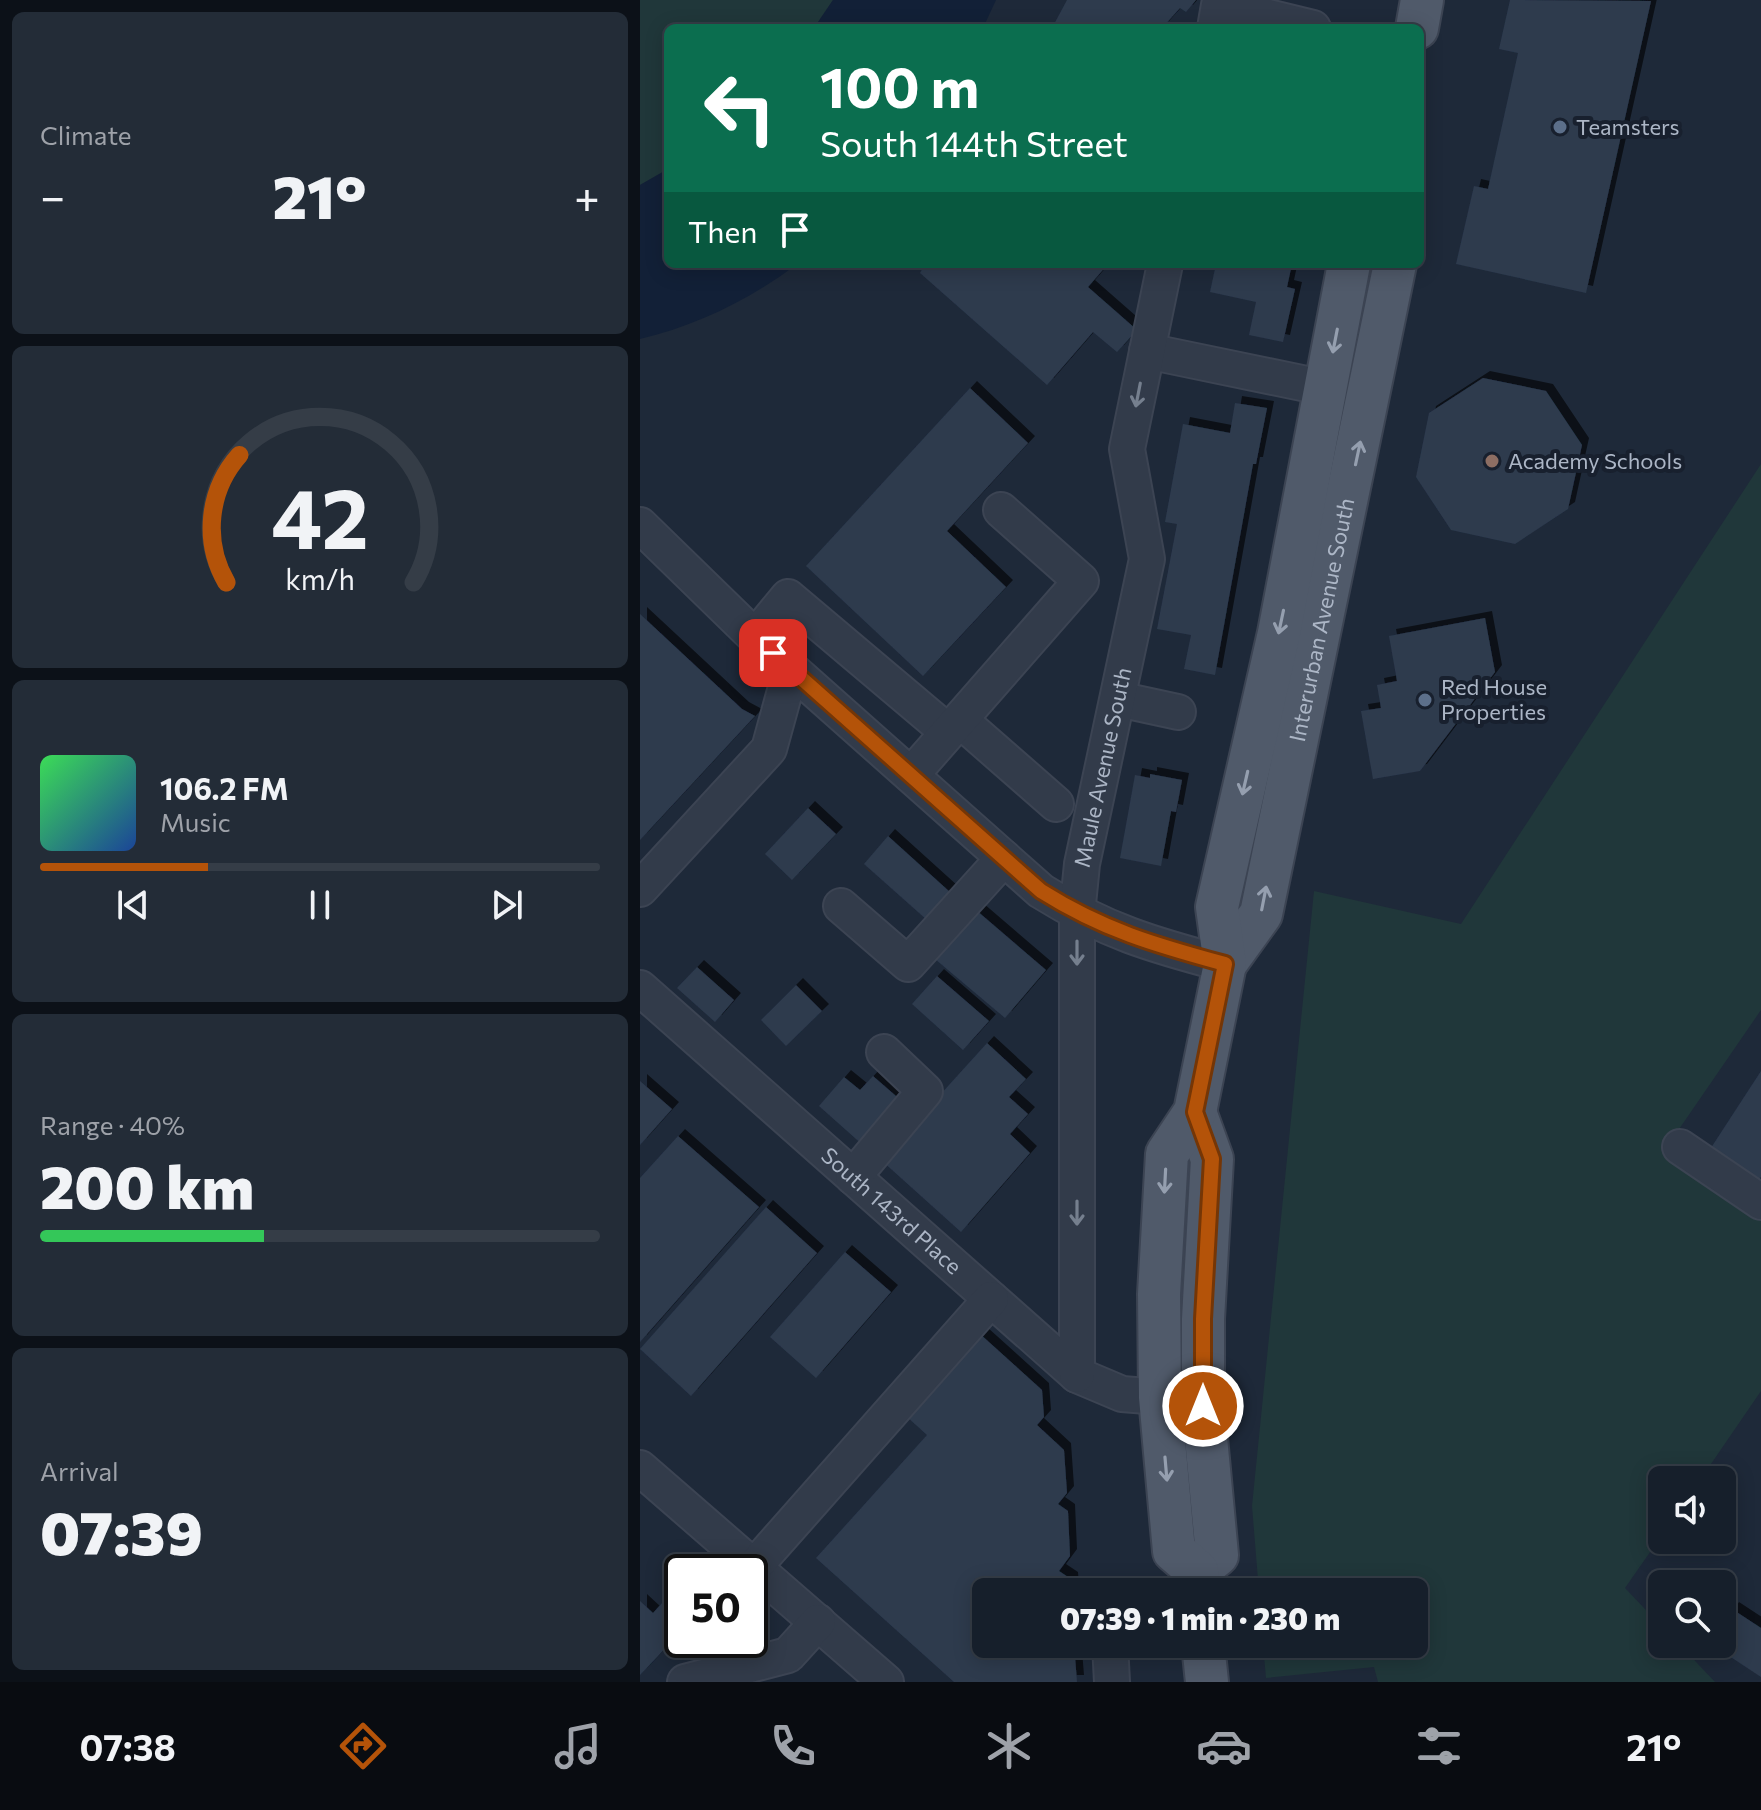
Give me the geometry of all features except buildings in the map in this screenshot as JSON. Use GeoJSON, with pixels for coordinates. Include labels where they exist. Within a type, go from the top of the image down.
{"type":"FeatureCollection","features":[{"type":"Feature","properties":{"kind":"main road"},"geometry":{"type":"LineString","coordinates":[[1418,24],[1422,0]]}},
{"type":"Feature","properties":{"kind":"main road","name":"Interurban Avenue South"},"geometry":{"type":"LineString","coordinates":[[1195,1578],[1174,1551],[1160,1397],[1159,1294],[1167,1154],[1195,1112],[1225,964],[1217,907],[1279,633],[1348,268]]}},
{"type":"Feature","properties":{"kind":"main road","name":"Interurban Avenue South"},"geometry":{"type":"LineString","coordinates":[[1225,964],[1261,914],[1394,268]]}},
{"type":"Feature","properties":{"kind":"main road","name":"Interurban Avenue South"},"geometry":{"type":"LineString","coordinates":[[1195,1112],[1212,1159],[1203,1319],[1203,1406],[1217,1555],[1201,1578]]}},
{"type":"Feature","properties":{"kind":"main road"},"geometry":{"type":"LineString","coordinates":[[1204,1658],[1207,1682]]}},
{"type":"Feature","properties":{"kind":"street"},"geometry":{"type":"LineString","coordinates":[[1216,24],[1219,5],[1250,7],[1301,24]]}},
{"type":"Feature","properties":{"kind":"street","name":"Maule Avenue South"},"geometry":{"type":"LineString","coordinates":[[1077,1375],[1077,914],[1082,864],[1147,559],[1127,449],[1164,268]]}},
{"type":"Feature","properties":{"kind":"street"},"geometry":{"type":"LineString","coordinates":[[1147,351],[1326,388]]}},
{"type":"Feature","properties":{"kind":"street"},"geometry":{"type":"LineString","coordinates":[[911,775],[1081,581],[1001,510]]}},
{"type":"Feature","properties":{"kind":"street"},"geometry":{"type":"LineString","coordinates":[[640,525],[755,637],[1041,891],[1077,914],[1133,939],[1225,964]]}},
{"type":"Feature","properties":{"kind":"street"},"geometry":{"type":"LineString","coordinates":[[755,637],[788,597],[1056,804]]}},
{"type":"Feature","properties":{"kind":"street"},"geometry":{"type":"LineString","coordinates":[[640,889],[769,749],[791,669]]}},
{"type":"Feature","properties":{"kind":"street"},"geometry":{"type":"LineString","coordinates":[[1118,699],[1178,712]]}},
{"type":"Feature","properties":{"kind":"street"},"geometry":{"type":"LineString","coordinates":[[841,906],[908,964],[1004,858]]}},
{"type":"Feature","properties":{"kind":"street","name":"South 143rd Place"},"geometry":{"type":"LineString","coordinates":[[640,988],[1077,1375],[1122,1394],[1160,1397]]}},
{"type":"Feature","properties":{"kind":"street"},"geometry":{"type":"LineString","coordinates":[[853,1177],[925,1091],[884,1052]]}},
{"type":"Feature","properties":{"kind":"street"},"geometry":{"type":"LineString","coordinates":[[1680,1147],[1761,1202]]}},
{"type":"Feature","properties":{"kind":"street"},"geometry":{"type":"LineString","coordinates":[[765,1554],[991,1299]]}},
{"type":"Feature","properties":{"kind":"street"},"geometry":{"type":"LineString","coordinates":[[640,1468],[739,1554]]}},
{"type":"Feature","properties":{"kind":"street"},"geometry":{"type":"LineString","coordinates":[[768,1579],[886,1682]]}},
{"type":"Feature","properties":{"kind":"street"},"geometry":{"type":"LineString","coordinates":[[685,1682],[788,1655],[818,1622]]}},
{"type":"Feature","properties":{"kind":"street"},"geometry":{"type":"LineString","coordinates":[[1111,1658],[1112,1682]]}},
{"type":"Feature","properties":{"kind":"green space"},"geometry":{"type":"Polygon","coordinates":[[[640,0],[833,0],[817,24],[664,24],[664,171],[640,185],[640,0]]]}},
{"type":"Feature","properties":{"kind":"green space"},"geometry":{"type":"Polygon","coordinates":[[[1761,464],[1761,1010],[1664,1151],[1761,1218],[1761,1391],[1710,1466],[1648,1466],[1649,1554],[1625,1588],[1648,1612],[1648,1658],[1692,1658],[1715,1682],[1378,1682],[1374,1667],[1266,1678],[1264,1658],[1428,1658],[1428,1578],[1258,1578],[1252,1506],[1314,891],[1461,924],[1761,464]]]}},
{"type":"Feature","properties":{"kind":"water"},"geometry":{"type":"Polygon","coordinates":[[[833,0],[996,0],[985,24],[817,24],[833,0]]]}},
{"type":"Feature","properties":{"kind":"water"},"geometry":{"type":"Polygon","coordinates":[[[664,171],[664,268],[791,268],[722,310],[682,327],[640,339],[640,185],[664,171]]]}},
{"type":"Feature","properties":{"kind":"place","name":"Teamsters"},"geometry":{"type":"Point","coordinates":[1560,127]}},
{"type":"Feature","properties":{"kind":"place","name":"Academy Schools"},"geometry":{"type":"Point","coordinates":[1492,461]}},
{"type":"Feature","properties":{"kind":"place","name":"Red House Properties"},"geometry":{"type":"Point","coordinates":[1425,700]}},
{"type":"Feature","properties":{"kind":"route"},"geometry":{"type":"LineString","coordinates":[[773,653],[1041,891],[1077,914],[1133,939],[1225,964],[1195,1112],[1212,1159],[1207,1200],[1203,1406]]}}]}
